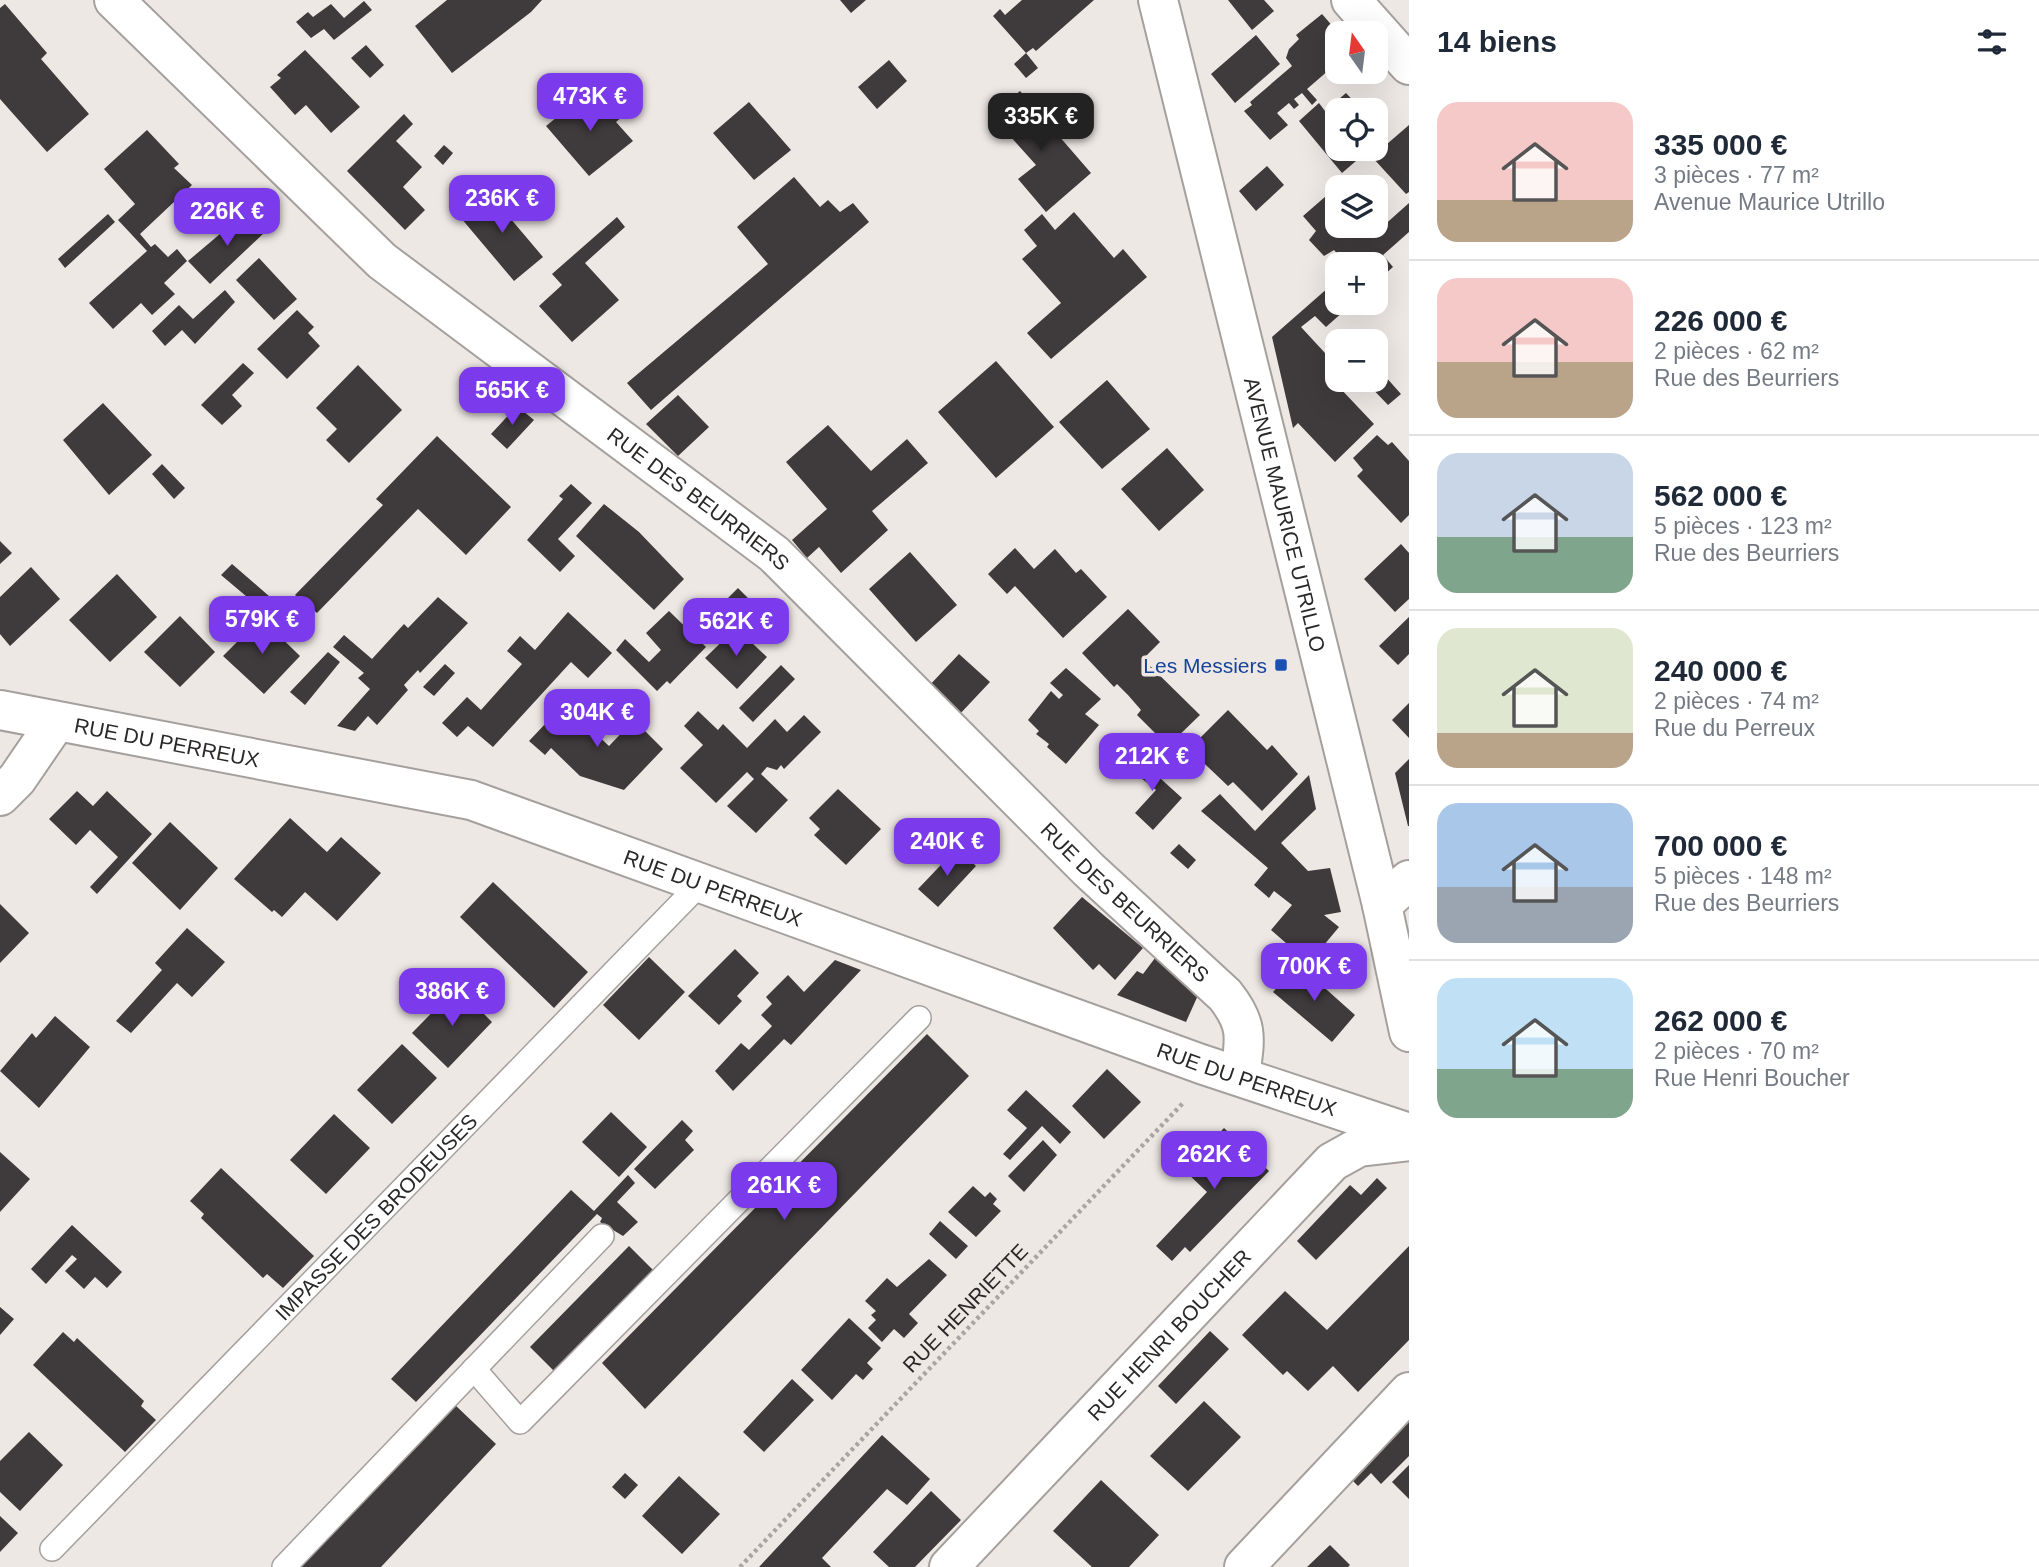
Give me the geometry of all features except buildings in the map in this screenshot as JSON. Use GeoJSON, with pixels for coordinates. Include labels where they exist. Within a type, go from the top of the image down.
{"type":"FeatureCollection","features":[{"type":"Feature","properties":{"kind":"street","name":"RUE DES BEURRIERS"},"geometry":{"type":"LineString","coordinates":[[114,0],[382,261],[774,554],[1089,870],[1225,995],[1241,1016],[1245,1037],[1240,1076]]}},
{"type":"Feature","properties":{"kind":"street","name":"AVENUE MAURICE UTRILLO"},"geometry":{"type":"LineString","coordinates":[[1158,0],[1395,892],[1409,1032]]}},
{"type":"Feature","properties":{"kind":"street"},"geometry":{"type":"LineString","coordinates":[[1351,0],[1409,65]]}},
{"type":"Feature","properties":{"kind":"street","name":"RUE DU PERREUX"},"geometry":{"type":"LineString","coordinates":[[0,710],[471,800],[699,885],[1201,1064],[1409,1132]]}},
{"type":"Feature","properties":{"kind":"street"},"geometry":{"type":"LineString","coordinates":[[0,796],[17,779],[57,722]]}},
{"type":"Feature","properties":{"kind":"street","name":"RUE HENRI BOUCHER"},"geometry":{"type":"LineString","coordinates":[[949,1567],[1332,1162],[1359,1147],[1409,1141]]}},
{"type":"Feature","properties":{"kind":"street"},"geometry":{"type":"LineString","coordinates":[[1244,1567],[1409,1392]]}},
{"type":"Feature","properties":{"kind":"lane","name":"IMPASSE DES BRODEUSES"},"geometry":{"type":"LineString","coordinates":[[52,1549],[699,885]]}},
{"type":"Feature","properties":{"kind":"lane"},"geometry":{"type":"LineString","coordinates":[[474,1369],[520,1422],[919,1018]]}},
{"type":"Feature","properties":{"kind":"lane"},"geometry":{"type":"LineString","coordinates":[[284,1567],[602,1236]]}},
{"type":"Feature","properties":{"kind":"path","name":"RUE HENRIETTE"},"geometry":{"type":"LineString","coordinates":[[740,1567],[1184,1104],[1201,1064]]}},
{"type":"Feature","properties":{"kind":"place","name":"Les Messiers"},"geometry":{"type":"Point","coordinates":[1281,665]}}]}
